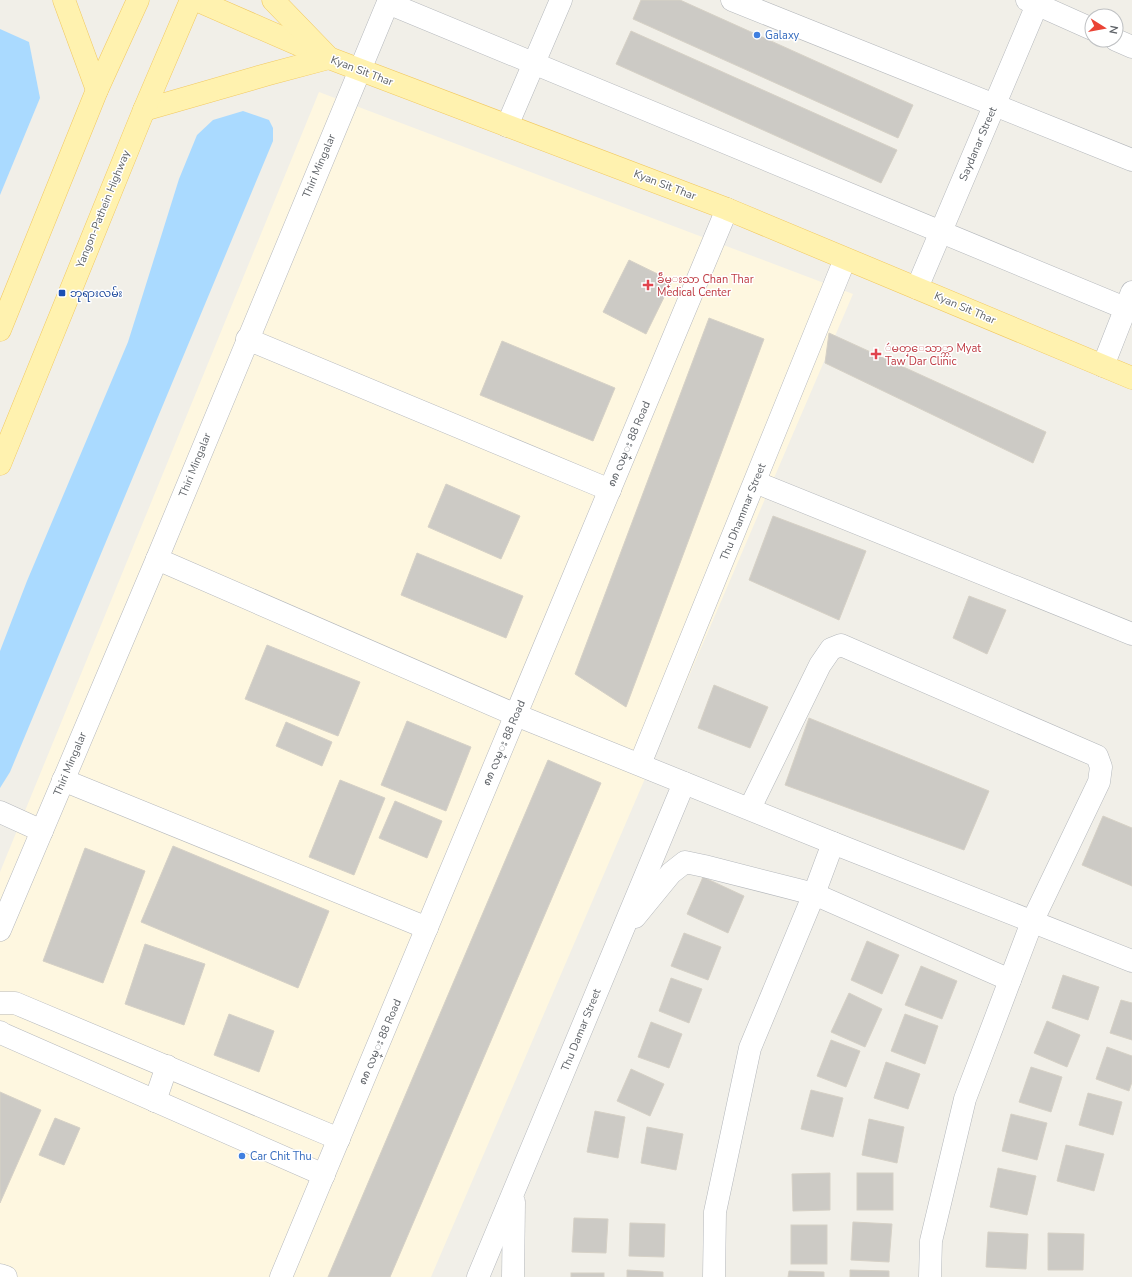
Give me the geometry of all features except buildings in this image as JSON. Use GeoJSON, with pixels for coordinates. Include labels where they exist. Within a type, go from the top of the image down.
{"type":"FeatureCollection","features":[{"type":"Feature","properties":{"kind":"main road"},"geometry":{"type":"LineString","coordinates":[[64,0],[97,90]]}},
{"type":"Feature","properties":{"kind":"main road"},"geometry":{"type":"LineString","coordinates":[[0,330],[97,90],[138,0]]}},
{"type":"Feature","properties":{"kind":"main road","name":"Yangon-Pathein Highway"},"geometry":{"type":"LineString","coordinates":[[0,464],[144,110],[191,0]]}},
{"type":"Feature","properties":{"kind":"main road","name":"Kyan Sit Thar"},"geometry":{"type":"LineString","coordinates":[[196,0],[329,58],[727,208],[845,259],[1132,378]]}},
{"type":"Feature","properties":{"kind":"main road"},"geometry":{"type":"LineString","coordinates":[[144,110],[329,58],[273,0]]}},
{"type":"Feature","properties":{"kind":"street"},"geometry":{"type":"LineString","coordinates":[[507,126],[561,0]]}},
{"type":"Feature","properties":{"kind":"street"},"geometry":{"type":"LineString","coordinates":[[732,0],[1132,160]]}},
{"type":"Feature","properties":{"kind":"street"},"geometry":{"type":"LineString","coordinates":[[388,1],[940,231],[1130,304],[1102,366]]}},
{"type":"Feature","properties":{"kind":"street","name":"Thiri Mingalar"},"geometry":{"type":"LineString","coordinates":[[0,930],[157,559],[388,1]]}},
{"type":"Feature","properties":{"kind":"street"},"geometry":{"type":"LineString","coordinates":[[1034,1],[1084,25]]}},
{"type":"Feature","properties":{"kind":"street","name":"Saydanar Street"},"geometry":{"type":"LineString","coordinates":[[917,288],[994,104],[1034,1]]}},
{"type":"Feature","properties":{"kind":"street","name":"၈၈ လမ္း 88 Road"},"geometry":{"type":"LineString","coordinates":[[281,1277],[727,208]]}},
{"type":"Feature","properties":{"kind":"street","name":"Thu Dhammar Street"},"geometry":{"type":"LineString","coordinates":[[640,764],[845,259]]}},
{"type":"Feature","properties":{"kind":"street"},"geometry":{"type":"LineString","coordinates":[[247,339],[610,490]]}},
{"type":"Feature","properties":{"kind":"street"},"geometry":{"type":"LineString","coordinates":[[755,482],[1132,634]]}},
{"type":"Feature","properties":{"kind":"street"},"geometry":{"type":"LineString","coordinates":[[157,559],[516,714],[833,843],[1132,961]]}},
{"type":"Feature","properties":{"kind":"street"},"geometry":{"type":"LineString","coordinates":[[750,808],[820,666],[831,649],[841,645],[1097,756],[1100,767],[1100,782],[1032,922],[965,1099],[932,1241],[930,1277]]}},
{"type":"Feature","properties":{"kind":"street"},"geometry":{"type":"LineString","coordinates":[[63,780],[427,928]]}},
{"type":"Feature","properties":{"kind":"street","name":"Thu Damar Street"},"geometry":{"type":"LineString","coordinates":[[478,1277],[684,783]]}},
{"type":"Feature","properties":{"kind":"street"},"geometry":{"type":"LineString","coordinates":[[0,812],[42,831]]}},
{"type":"Feature","properties":{"kind":"street"},"geometry":{"type":"LineString","coordinates":[[714,1277],[715,1212],[750,1048],[814,894],[833,843]]}},
{"type":"Feature","properties":{"kind":"street"},"geometry":{"type":"LineString","coordinates":[[620,935],[671,873],[685,862],[814,894],[1010,980]]}},
{"type":"Feature","properties":{"kind":"street"},"geometry":{"type":"LineString","coordinates":[[0,1003],[15,1003],[339,1139]]}},
{"type":"Feature","properties":{"kind":"street"},"geometry":{"type":"LineString","coordinates":[[0,1032],[324,1175]]}},
{"type":"Feature","properties":{"kind":"street"},"geometry":{"type":"LineString","coordinates":[[155,1101],[167,1066]]}},
{"type":"Feature","properties":{"kind":"street"},"geometry":{"type":"LineString","coordinates":[[513,1277],[514,1191]]}},
{"type":"Feature","properties":{"kind":"street"},"geometry":{"type":"LineString","coordinates":[[0,1275],[6,1277]]}},
{"type":"Feature","properties":{"kind":"shaded area"},"geometry":{"type":"Polygon","coordinates":[[[319,92],[853,294],[431,1277],[0,1277],[0,872],[319,92]]]}},
{"type":"Feature","properties":{"kind":"water"},"geometry":{"type":"Polygon","coordinates":[[[0,29],[29,42],[40,98],[0,195],[0,29]]]}},
{"type":"Feature","properties":{"kind":"water"},"geometry":{"type":"Polygon","coordinates":[[[243,111],[269,120],[273,128],[273,141],[10,772],[0,788],[0,651],[27,581],[128,342],[179,179],[197,135],[213,120],[243,111]]]}},
{"type":"Feature","properties":{"kind":"place","name":"Galaxy"},"geometry":{"type":"Point","coordinates":[757,35]}},
{"type":"Feature","properties":{"kind":"place","name":"ခဵမ္းသာ Chan Thar Medical Center"},"geometry":{"type":"Point","coordinates":[648,285]}},
{"type":"Feature","properties":{"kind":"place","name":"ဘုရားလမ်း"},"geometry":{"type":"Point","coordinates":[62,293]}},
{"type":"Feature","properties":{"kind":"place","name":"ဴမတ္ေသာ္တာ Myat Taw Dar Clinic"},"geometry":{"type":"Point","coordinates":[876,354]}},
{"type":"Feature","properties":{"kind":"place","name":"Car Chit Thu"},"geometry":{"type":"Point","coordinates":[242,1156]}}]}
